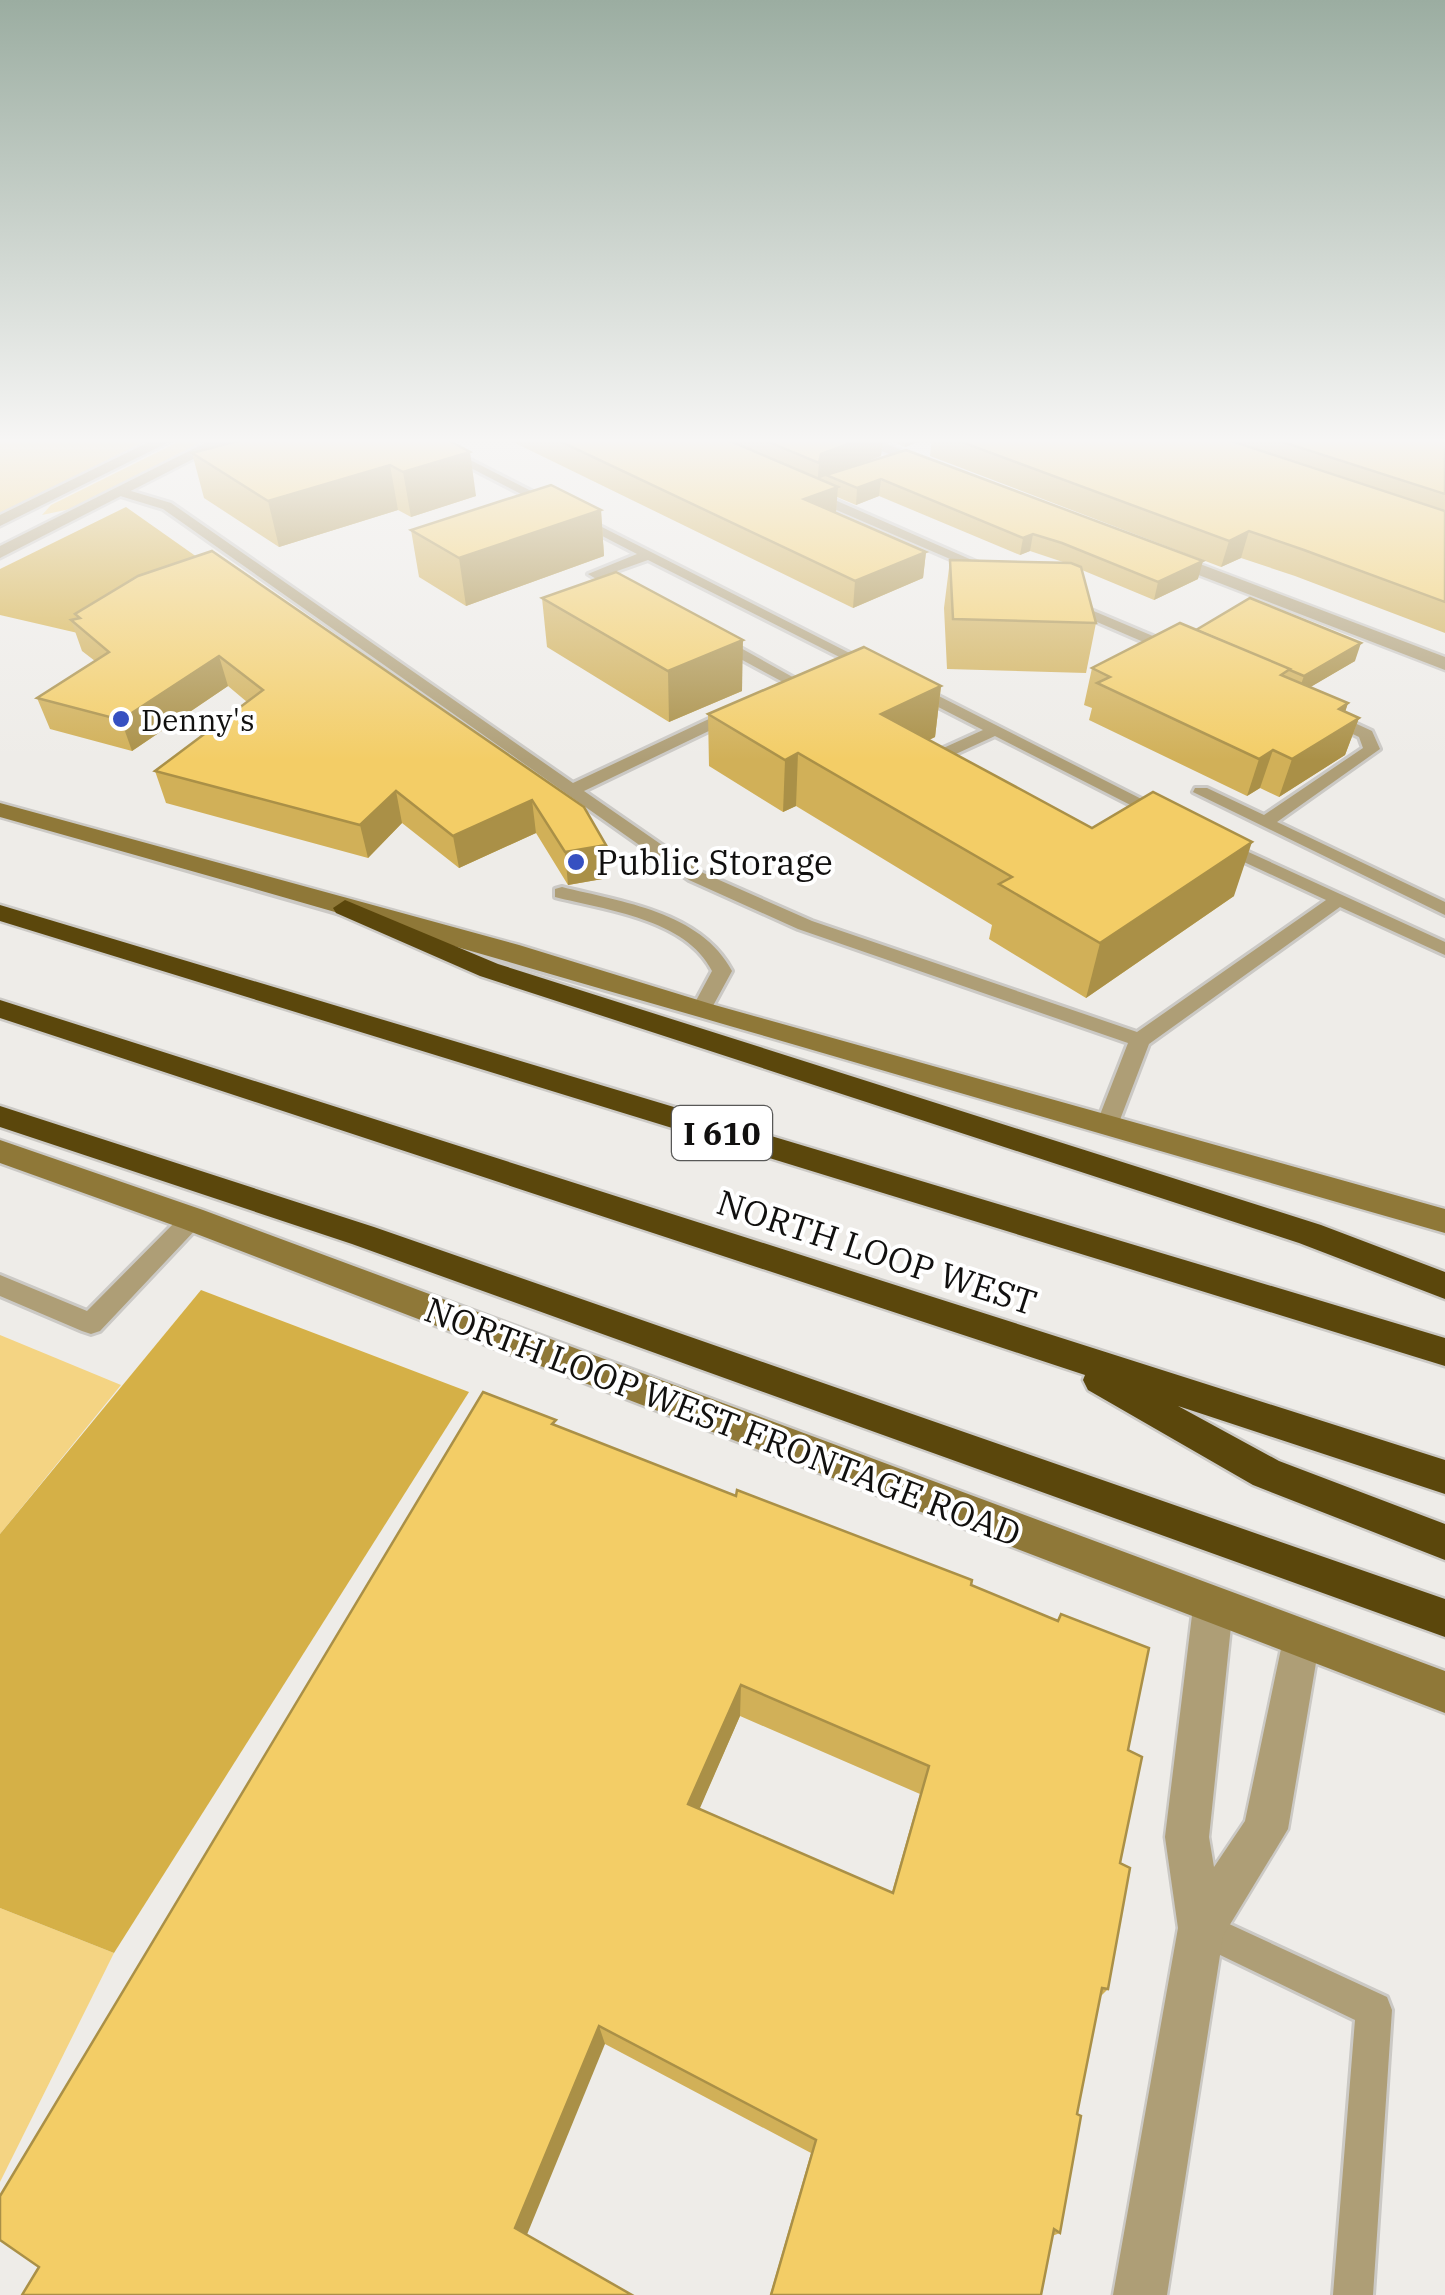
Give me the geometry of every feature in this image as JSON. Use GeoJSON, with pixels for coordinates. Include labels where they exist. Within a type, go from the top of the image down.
{"type":"FeatureCollection","features":[{"type":"Feature","properties":{"kind":"highway"},"geometry":{"type":"LineString","coordinates":[[345,908],[489,970],[1310,1234],[1445,1286]]}},
{"type":"Feature","properties":{"kind":"highway","name":"NORTH LOOP WEST"},"geometry":{"type":"LineString","coordinates":[[0,913],[1445,1352]]}},
{"type":"Feature","properties":{"kind":"highway","name":"NORTH LOOP WEST"},"geometry":{"type":"LineString","coordinates":[[0,1008],[1445,1477]]}},
{"type":"Feature","properties":{"kind":"highway"},"geometry":{"type":"LineString","coordinates":[[0,1116],[194,1176],[1210,1540],[1445,1618]]}},
{"type":"Feature","properties":{"kind":"highway"},"geometry":{"type":"LineString","coordinates":[[1048,1350],[1266,1473],[1445,1542]]}},
{"type":"Feature","properties":{"kind":"main road"},"geometry":{"type":"LineString","coordinates":[[0,810],[1445,1221]]}},
{"type":"Feature","properties":{"kind":"main road","name":"NORTH LOOP WEST FRONTAGE ROAD"},"geometry":{"type":"LineString","coordinates":[[0,1151],[1445,1692]]}},
{"type":"Feature","properties":{"kind":"street"},"geometry":{"type":"LineString","coordinates":[[1147,550],[1445,664]]}},
{"type":"Feature","properties":{"kind":"street"},"geometry":{"type":"LineString","coordinates":[[1140,2295],[1201,1928],[1187,1837],[1213,1607]]}},
{"type":"Feature","properties":{"kind":"street"},"geometry":{"type":"LineString","coordinates":[[1201,1928],[1266,1829],[1300,1639]]}},
{"type":"Feature","properties":{"kind":"lane"},"geometry":{"type":"LineString","coordinates":[[223,545],[695,876],[805,924],[1140,1040]]}},
{"type":"Feature","properties":{"kind":"lane"},"geometry":{"type":"LineString","coordinates":[[629,545],[995,730],[1139,811],[1178,822]]}},
{"type":"Feature","properties":{"kind":"lane"},"geometry":{"type":"LineString","coordinates":[[929,545],[1006,578]]}},
{"type":"Feature","properties":{"kind":"lane"},"geometry":{"type":"LineString","coordinates":[[646,602],[595,574],[648,555]]}},
{"type":"Feature","properties":{"kind":"lane"},"geometry":{"type":"LineString","coordinates":[[1042,593],[1186,655]]}},
{"type":"Feature","properties":{"kind":"lane"},"geometry":{"type":"LineString","coordinates":[[697,629],[813,678]]}},
{"type":"Feature","properties":{"kind":"lane"},"geometry":{"type":"LineString","coordinates":[[782,692],[856,660]]}},
{"type":"Feature","properties":{"kind":"lane"},"geometry":{"type":"LineString","coordinates":[[572,790],[749,707]]}},
{"type":"Feature","properties":{"kind":"lane"},"geometry":{"type":"LineString","coordinates":[[1264,822],[1372,748],[1366,734],[1313,709]]}},
{"type":"Feature","properties":{"kind":"lane"},"geometry":{"type":"LineString","coordinates":[[969,776],[934,758],[995,730]]}},
{"type":"Feature","properties":{"kind":"lane"},"geometry":{"type":"LineString","coordinates":[[1201,792],[1445,909]]}},
{"type":"Feature","properties":{"kind":"lane"},"geometry":{"type":"LineString","coordinates":[[1210,838],[1445,949]]}},
{"type":"Feature","properties":{"kind":"lane"},"geometry":{"type":"LineString","coordinates":[[562,893],[669,924],[717,957],[722,972],[701,1010]]}},
{"type":"Feature","properties":{"kind":"lane"},"geometry":{"type":"LineString","coordinates":[[1107,1125],[1140,1040],[1340,899]]}},
{"type":"Feature","properties":{"kind":"lane"},"geometry":{"type":"LineString","coordinates":[[0,1285],[92,1324],[192,1220]]}},
{"type":"Feature","properties":{"kind":"lane"},"geometry":{"type":"LineString","coordinates":[[1201,1928],[1374,2010],[1353,2295]]}},
{"type":"Feature","properties":{"kind":"shaded area"},"geometry":{"type":"Polygon","coordinates":[[[49,545],[180,545],[214,569],[95,637],[0,615],[0,569],[49,545]]]}},
{"type":"Feature","properties":{"kind":"shaded area"},"geometry":{"type":"Polygon","coordinates":[[[201,1290],[469,1392],[114,1953],[0,1908],[0,1534],[201,1290]]]}},
{"type":"Feature","properties":{"kind":"shaded area"},"geometry":{"type":"Polygon","coordinates":[[[0,1335],[121,1385],[0,1534],[0,1335]]]}},
{"type":"Feature","properties":{"kind":"shaded area"},"geometry":{"type":"Polygon","coordinates":[[[0,1908],[114,1953],[0,2182],[0,1908]]]}},
{"type":"Feature","properties":{"kind":"building"},"geometry":{"type":"Polygon","coordinates":[[[437,545],[497,545],[459,558],[437,545]]]}},
{"type":"Feature","properties":{"kind":"building"},"geometry":{"type":"Polygon","coordinates":[[[779,545],[910,545],[926,552],[855,581],[779,545]]]}},
{"type":"Feature","properties":{"kind":"building"},"geometry":{"type":"Polygon","coordinates":[[[1067,545],[1160,545],[1203,561],[1158,582],[1067,545]]]}},
{"type":"Feature","properties":{"kind":"building"},"geometry":{"type":"Polygon","coordinates":[[[1290,545],[1445,545],[1445,602],[1290,545]]]}},
{"type":"Feature","properties":{"kind":"building"},"geometry":{"type":"Polygon","coordinates":[[[212,551],[584,807],[606,845],[565,852],[532,800],[453,836],[396,791],[360,825],[155,771],[263,690],[219,656],[121,720],[37,698],[109,652],[71,620],[80,618],[75,614],[138,576],[212,551]]]}},
{"type":"Feature","properties":{"kind":"building"},"geometry":{"type":"Polygon","coordinates":[[[950,560],[1071,563],[1081,567],[1096,623],[953,619],[950,560]]]}},
{"type":"Feature","properties":{"kind":"building"},"geometry":{"type":"Polygon","coordinates":[[[616,572],[743,640],[668,671],[542,598],[616,572]]]}},
{"type":"Feature","properties":{"kind":"building"},"geometry":{"type":"Polygon","coordinates":[[[1250,598],[1361,643],[1304,676],[1196,630],[1250,598]]]}},
{"type":"Feature","properties":{"kind":"building"},"geometry":{"type":"Polygon","coordinates":[[[1180,623],[1290,669],[1281,675],[1348,703],[1339,709],[1359,718],[1292,759],[1273,750],[1259,759],[1097,683],[1110,677],[1092,668],[1180,623]]]}},
{"type":"Feature","properties":{"kind":"building"},"geometry":{"type":"Polygon","coordinates":[[[864,647],[941,686],[881,714],[1092,828],[1153,792],[1252,842],[1100,943],[999,884],[1012,877],[798,753],[785,760],[708,714],[864,647]]]}},
{"type":"Feature","properties":{"kind":"building"},"geometry":{"type":"Polygon","coordinates":[[[483,1392],[556,1420],[552,1424],[736,1496],[737,1490],[972,1580],[971,1585],[1058,1621],[1061,1614],[1149,1648],[1128,1750],[1142,1757],[1120,1863],[1130,1868],[1108,1989],[1102,1988],[1077,2114],[1081,2116],[1060,2233],[1054,2229],[1041,2295],[771,2295],[816,2140],[599,2026],[515,2228],[632,2295],[22,2295],[39,2267],[0,2240],[0,2196],[483,1392]],[[741,1685],[688,1804],[893,1893],[929,1766],[741,1685]]]}},
{"type":"Feature","properties":{"kind":"place","name":"Denny's"},"geometry":{"type":"Point","coordinates":[121,719]}},
{"type":"Feature","properties":{"kind":"place","name":"Public Storage"},"geometry":{"type":"Point","coordinates":[576,862]}}]}
